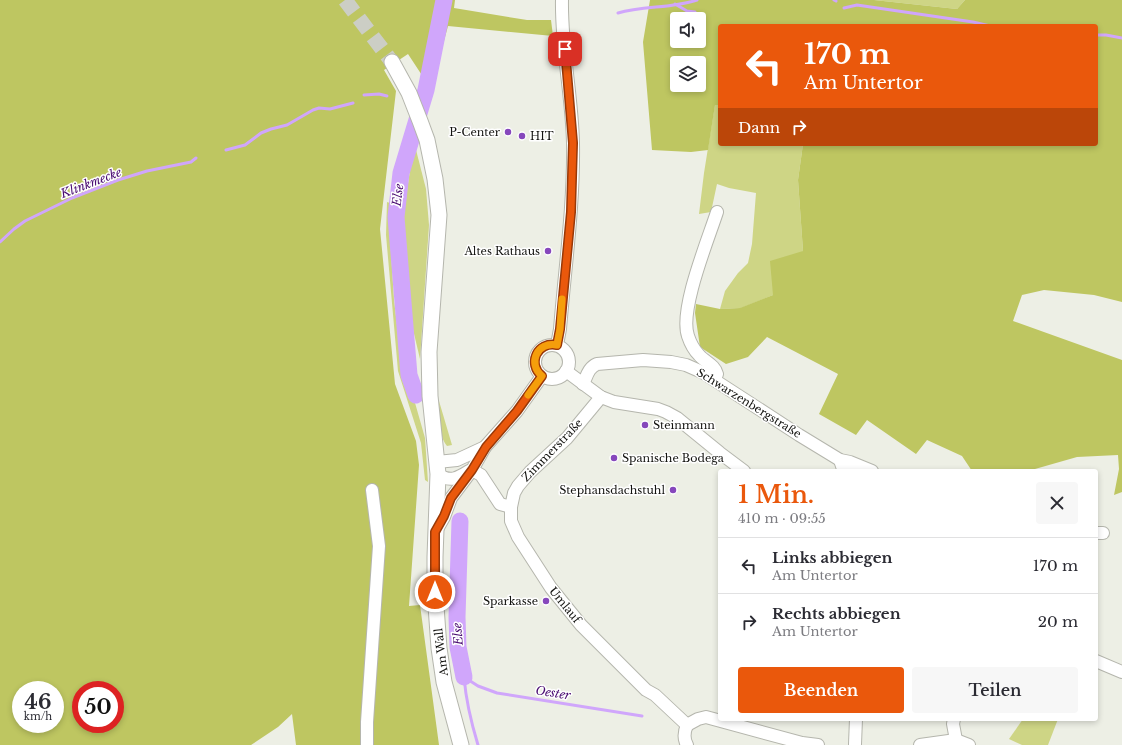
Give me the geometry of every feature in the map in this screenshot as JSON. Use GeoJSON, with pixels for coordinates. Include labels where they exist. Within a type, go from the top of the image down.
{"type":"FeatureCollection","features":[{"type":"Feature","properties":{"kind":"main road"},"geometry":{"type":"LineString","coordinates":[[392,62],[409,93],[427,140],[436,179],[439,215],[429,352],[430,396],[438,468]]}},
{"type":"Feature","properties":{"kind":"main road","name":"Am Wall"},"geometry":{"type":"LineString","coordinates":[[438,468],[435,532],[435,592],[439,648],[448,700],[461,745]]}},
{"type":"Feature","properties":{"kind":"street"},"geometry":{"type":"LineString","coordinates":[[557,345],[560,329],[571,212],[573,143],[562,24],[562,0]]}},
{"type":"Feature","properties":{"kind":"street"},"geometry":{"type":"LineString","coordinates":[[715,379],[717,374],[716,370],[699,355],[688,335],[687,318],[690,293],[717,212]]}},
{"type":"Feature","properties":{"kind":"street"},"geometry":{"type":"LineString","coordinates":[[549,344],[557,345],[563,348],[569,356],[569,363],[566,371],[562,376],[557,378],[549,379],[542,376],[535,366],[534,361],[536,354],[540,349],[549,344]]}},
{"type":"Feature","properties":{"kind":"street","name":"Schwarzenbergstraße"},"geometry":{"type":"LineString","coordinates":[[583,384],[588,370],[596,364],[627,361],[671,362],[686,366],[715,379],[799,435],[840,460],[850,462],[867,469]]}},
{"type":"Feature","properties":{"kind":"street"},"geometry":{"type":"LineString","coordinates":[[566,371],[601,397],[614,402],[658,409],[677,418],[741,469]]}},
{"type":"Feature","properties":{"kind":"street","name":"Am Wall"},"geometry":{"type":"LineString","coordinates":[[435,532],[444,516],[451,498],[472,470],[486,447],[517,411],[542,376]]}},
{"type":"Feature","properties":{"kind":"street","name":"Zimmerstraße"},"geometry":{"type":"LineString","coordinates":[[511,507],[514,493],[523,479],[567,438],[601,397]]}},
{"type":"Feature","properties":{"kind":"street","name":"Am Wall"},"geometry":{"type":"LineString","coordinates":[[438,468],[486,447]]}},
{"type":"Feature","properties":{"kind":"street"},"geometry":{"type":"LineString","coordinates":[[840,460],[843,469]]}},
{"type":"Feature","properties":{"kind":"street"},"geometry":{"type":"LineString","coordinates":[[438,468],[447,480],[460,477],[472,470],[481,475],[500,504],[511,507]]}},
{"type":"Feature","properties":{"kind":"street"},"geometry":{"type":"LineString","coordinates":[[367,745],[367,722],[379,546],[372,490]]}},
{"type":"Feature","properties":{"kind":"street","name":"Umlauf"},"geometry":{"type":"LineString","coordinates":[[511,507],[512,521],[518,537],[541,574],[571,612],[646,690],[655,695],[687,725]]}},
{"type":"Feature","properties":{"kind":"street"},"geometry":{"type":"LineString","coordinates":[[1098,662],[1122,672]]}},
{"type":"Feature","properties":{"kind":"street"},"geometry":{"type":"LineString","coordinates":[[687,745],[684,733],[687,725],[706,717],[718,720]]}},
{"type":"Feature","properties":{"kind":"street"},"geometry":{"type":"LineString","coordinates":[[721,721],[795,741],[818,745]]}},
{"type":"Feature","properties":{"kind":"street"},"geometry":{"type":"LineString","coordinates":[[854,745],[856,721]]}},
{"type":"Feature","properties":{"kind":"street"},"geometry":{"type":"LineString","coordinates":[[954,721],[954,742]]}},
{"type":"Feature","properties":{"kind":"street"},"geometry":{"type":"LineString","coordinates":[[922,745],[954,742],[969,745]]}},
{"type":"Feature","properties":{"kind":"green space"},"geometry":{"type":"Polygon","coordinates":[[[0,0],[455,0],[454,8],[527,20],[551,20],[553,36],[448,26],[431,89],[408,54],[384,70],[396,91],[380,229],[395,384],[416,441],[419,465],[409,606],[420,605],[439,745],[296,745],[292,714],[278,727],[251,745],[0,745],[0,0]]]}},
{"type":"Feature","properties":{"kind":"green space"},"geometry":{"type":"Polygon","coordinates":[[[650,0],[874,0],[957,9],[965,0],[1122,0],[1122,302],[1094,295],[1044,290],[1022,295],[1013,321],[1122,360],[1122,492],[1114,495],[1119,469],[1118,455],[1077,457],[1035,469],[971,469],[962,456],[927,440],[916,454],[867,420],[856,435],[819,414],[838,374],[767,337],[748,357],[726,364],[700,347],[695,313],[696,304],[720,309],[740,308],[773,295],[770,261],[803,251],[798,180],[803,146],[1098,146],[1098,24],[718,24],[718,105],[715,105],[708,150],[691,152],[652,150],[643,42],[650,0]]]}},
{"type":"Feature","properties":{"kind":"green space"},"geometry":{"type":"Polygon","coordinates":[[[874,0],[965,0],[957,9],[874,0]]]}},
{"type":"Feature","properties":{"kind":"green space"},"geometry":{"type":"Polygon","coordinates":[[[715,104],[718,105],[718,146],[803,146],[798,180],[803,251],[773,295],[741,308],[720,309],[725,291],[738,273],[748,263],[752,244],[756,193],[717,184],[711,212],[699,214],[715,104]]]}},
{"type":"Feature","properties":{"kind":"green space"},"geometry":{"type":"Polygon","coordinates":[[[414,142],[426,189],[429,225],[420,359],[407,304],[402,226],[414,142]]]}},
{"type":"Feature","properties":{"kind":"green space"},"geometry":{"type":"Polygon","coordinates":[[[387,202],[390,203],[389,220],[394,300],[400,350],[425,438],[428,482],[425,480],[421,443],[398,371],[386,235],[387,202]]]}},
{"type":"Feature","properties":{"kind":"green space"},"geometry":{"type":"Polygon","coordinates":[[[439,401],[452,445],[447,446],[442,436],[439,401]]]}},
{"type":"Feature","properties":{"kind":"green space"},"geometry":{"type":"Polygon","coordinates":[[[1022,721],[1057,721],[1048,745],[1022,745],[1009,739],[1022,721]]]}},
{"type":"Feature","properties":{"kind":"waterway","name":"Else"},"geometry":{"type":"LineString","coordinates":[[416,395],[409,375],[396,217],[401,173],[426,90],[444,0]]}},
{"type":"Feature","properties":{"kind":"waterway"},"geometry":{"type":"LineString","coordinates":[[618,13],[688,3],[697,0]]}},
{"type":"Feature","properties":{"kind":"waterway"},"geometry":{"type":"LineString","coordinates":[[675,4],[687,11],[695,12]]}},
{"type":"Feature","properties":{"kind":"waterway"},"geometry":{"type":"LineString","coordinates":[[844,8],[857,5],[982,24]]}},
{"type":"Feature","properties":{"kind":"waterway"},"geometry":{"type":"LineString","coordinates":[[1098,35],[1122,38]]}},
{"type":"Feature","properties":{"kind":"waterway","name":"Klinkmecke"},"geometry":{"type":"LineString","coordinates":[[364,95],[379,94],[387,96]]}},
{"type":"Feature","properties":{"kind":"waterway","name":"Klinkmecke"},"geometry":{"type":"LineString","coordinates":[[226,150],[245,145],[261,133],[287,125],[313,110],[319,108],[330,109],[353,103]]}},
{"type":"Feature","properties":{"kind":"waterway","name":"Klinkmecke"},"geometry":{"type":"LineString","coordinates":[[0,242],[25,221],[72,198],[118,180],[147,171],[191,162],[196,158]]}},
{"type":"Feature","properties":{"kind":"waterway","name":"Else"},"geometry":{"type":"LineString","coordinates":[[460,521],[457,617],[458,647],[464,677]]}},
{"type":"Feature","properties":{"kind":"waterway","name":"Oester"},"geometry":{"type":"LineString","coordinates":[[464,677],[478,686],[497,693],[642,716]]}},
{"type":"Feature","properties":{"kind":"waterway","name":"Else"},"geometry":{"type":"LineString","coordinates":[[464,677],[469,711],[478,745]]}},
{"type":"Feature","properties":{"kind":"tunnel"},"geometry":{"type":"LineString","coordinates":[[345,0],[392,62]]}},
{"type":"Feature","properties":{"kind":"slow traffic"},"geometry":{"type":"LineString","coordinates":[[528,395],[542,376],[535,366],[534,361],[536,354],[540,349],[549,344],[557,345],[560,329],[562,299]]}},
{"type":"Feature","properties":{"kind":"place","name":"P-Center"},"geometry":{"type":"Point","coordinates":[508,132]}},
{"type":"Feature","properties":{"kind":"place","name":"HIT"},"geometry":{"type":"Point","coordinates":[522,136]}},
{"type":"Feature","properties":{"kind":"place","name":"Altes Rathaus"},"geometry":{"type":"Point","coordinates":[548,251]}},
{"type":"Feature","properties":{"kind":"place","name":"Steinmann"},"geometry":{"type":"Point","coordinates":[645,425]}},
{"type":"Feature","properties":{"kind":"place","name":"Spanische Bodega"},"geometry":{"type":"Point","coordinates":[614,458]}},
{"type":"Feature","properties":{"kind":"place","name":"Stephansdachstuhl"},"geometry":{"type":"Point","coordinates":[673,490]}},
{"type":"Feature","properties":{"kind":"place","name":"Sparkasse"},"geometry":{"type":"Point","coordinates":[546,601]}},
{"type":"Feature","properties":{"kind":"route"},"geometry":{"type":"LineString","coordinates":[[435,592],[435,532],[444,516],[451,498],[472,470],[486,447],[517,411],[542,376],[539,374],[534,361],[538,351],[546,345],[557,345],[560,329],[571,212],[573,143],[565,49]]}}]}
